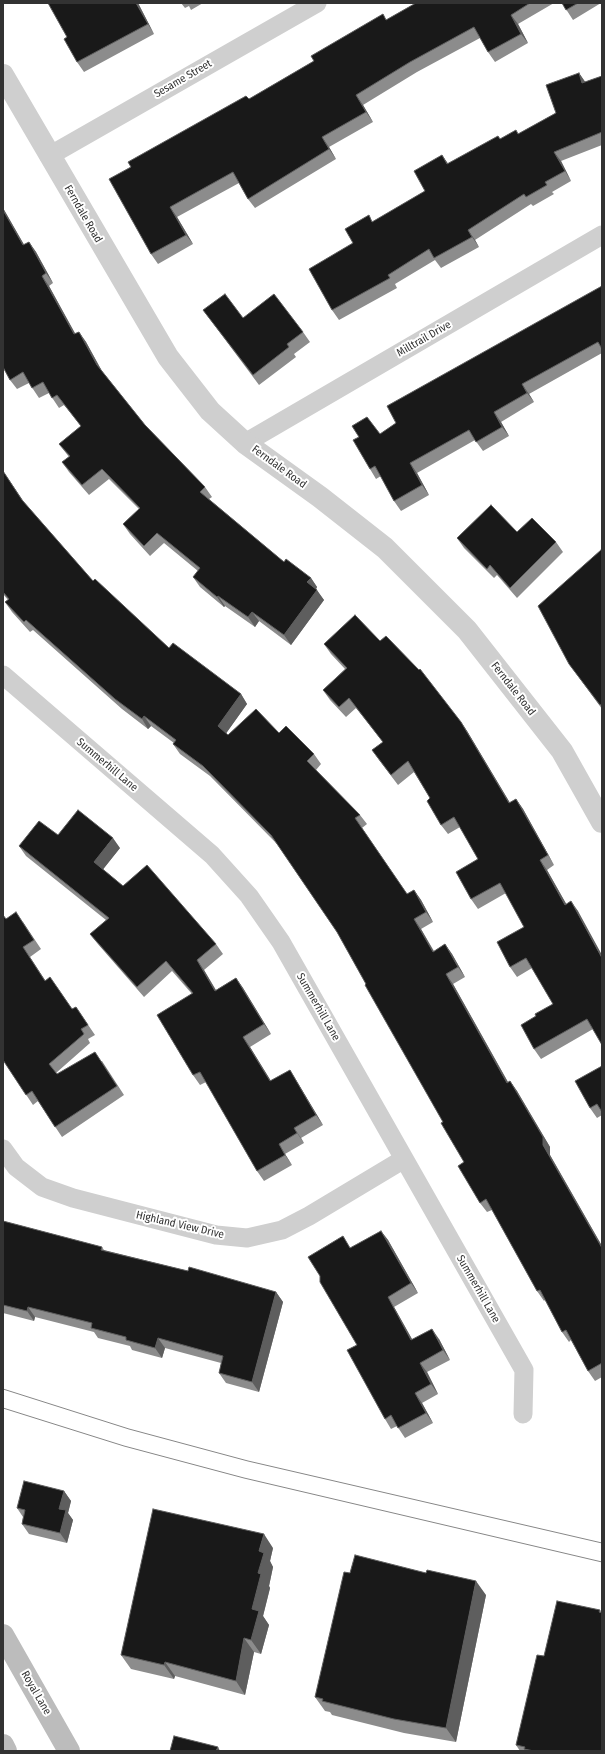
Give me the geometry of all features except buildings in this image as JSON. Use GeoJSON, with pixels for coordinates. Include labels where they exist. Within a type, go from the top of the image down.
{"type":"FeatureCollection","features":[{"type":"Feature","properties":{"kind":"main road","name":"Royal Lane"},"geometry":{"type":"LineString","coordinates":[[3,1635],[69,1751]]}},
{"type":"Feature","properties":{"kind":"main road"},"geometry":{"type":"LineString","coordinates":[[3,1745],[6,1751]]}},
{"type":"Feature","properties":{"kind":"street","name":"Sesame Street"},"geometry":{"type":"LineString","coordinates":[[49,156],[317,3]]}},
{"type":"Feature","properties":{"kind":"street","name":"Ferndale Road"},"geometry":{"type":"LineString","coordinates":[[3,74],[49,156],[168,357],[210,411],[245,443],[320,497],[385,548],[467,630],[562,751],[602,822]]}},
{"type":"Feature","properties":{"kind":"street","name":"Milltrail Drive"},"geometry":{"type":"LineString","coordinates":[[245,443],[602,235]]}},
{"type":"Feature","properties":{"kind":"street","name":"Summerhill Lane"},"geometry":{"type":"LineString","coordinates":[[3,674],[212,855],[249,896],[281,942],[524,1370],[523,1414]]}},
{"type":"Feature","properties":{"kind":"street","name":"Highland View Drive"},"geometry":{"type":"LineString","coordinates":[[3,1149],[16,1166],[42,1187],[73,1198],[216,1235],[247,1238],[282,1230],[309,1216],[404,1159]]}},
{"type":"Feature","properties":{"kind":"tram line"},"geometry":{"type":"LineString","coordinates":[[3,1389],[129,1429],[248,1461],[602,1543]]}},
{"type":"Feature","properties":{"kind":"tram line"},"geometry":{"type":"LineString","coordinates":[[3,1408],[124,1446],[244,1478],[602,1562]]}}]}
